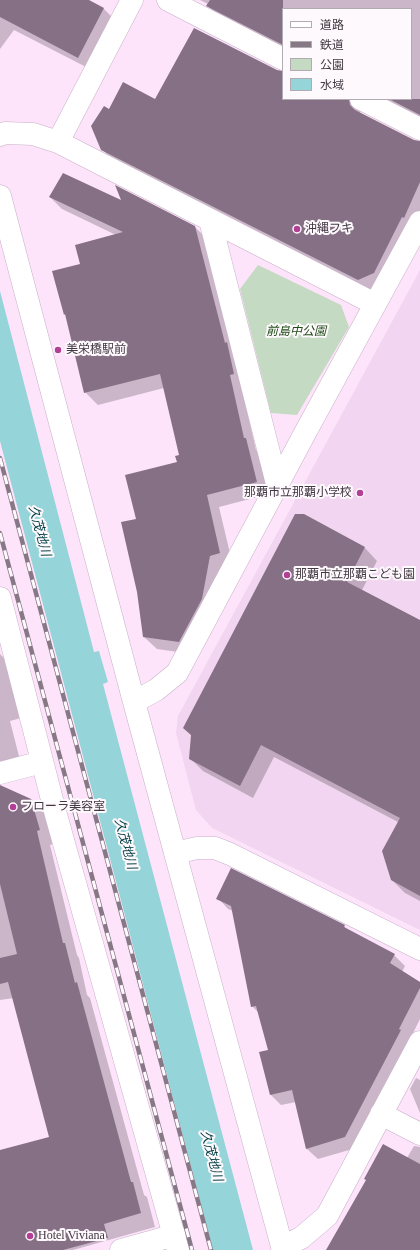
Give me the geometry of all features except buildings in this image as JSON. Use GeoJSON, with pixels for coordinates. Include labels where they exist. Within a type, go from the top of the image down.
{"type":"FeatureCollection","features":[{"type":"Feature","properties":{"kind":"street"},"geometry":{"type":"LineString","coordinates":[[58,142],[132,0]]}},
{"type":"Feature","properties":{"kind":"street"},"geometry":{"type":"LineString","coordinates":[[168,0],[282,58]]}},
{"type":"Feature","properties":{"kind":"street"},"geometry":{"type":"LineString","coordinates":[[363,100],[420,129]]}},
{"type":"Feature","properties":{"kind":"street"},"geometry":{"type":"LineString","coordinates":[[0,135],[5,133],[33,134],[58,142],[375,304]]}},
{"type":"Feature","properties":{"kind":"street"},"geometry":{"type":"LineString","coordinates":[[0,196],[134,702],[282,1248],[301,1238],[327,1216],[420,1042]]}},
{"type":"Feature","properties":{"kind":"street"},"geometry":{"type":"LineString","coordinates":[[210,220],[277,484]]}},
{"type":"Feature","properties":{"kind":"street"},"geometry":{"type":"LineString","coordinates":[[134,702],[156,690],[177,673],[277,484],[420,222]]}},
{"type":"Feature","properties":{"kind":"street"},"geometry":{"type":"LineString","coordinates":[[0,598],[42,762],[177,1243],[121,1250]]}},
{"type":"Feature","properties":{"kind":"street"},"geometry":{"type":"LineString","coordinates":[[0,773],[42,762]]}},
{"type":"Feature","properties":{"kind":"street"},"geometry":{"type":"LineString","coordinates":[[175,853],[196,848],[215,848],[230,854],[420,949]]}},
{"type":"Feature","properties":{"kind":"street"},"geometry":{"type":"LineString","coordinates":[[381,1114],[420,1134]]}},
{"type":"Feature","properties":{"kind":"shaded area","name":"那覇市立那覇小学校"},"geometry":{"type":"Polygon","coordinates":[[[420,270],[420,930],[212,828],[196,810],[176,733],[178,716],[420,270]]]}},
{"type":"Feature","properties":{"kind":"green space","name":"前島中公園"},"geometry":{"type":"Polygon","coordinates":[[[258,265],[341,305],[349,327],[297,415],[271,413],[240,289],[258,265]]]}},
{"type":"Feature","properties":{"kind":"water","name":"久茂地川"},"geometry":{"type":"Polygon","coordinates":[[[0,291],[94,652],[99,651],[108,682],[103,684],[253,1250],[213,1250],[0,441],[0,291]]]}},
{"type":"Feature","properties":{"kind":"railway"},"geometry":{"type":"LineString","coordinates":[[0,458],[211,1250]]}},
{"type":"Feature","properties":{"kind":"railway"},"geometry":{"type":"LineString","coordinates":[[0,533],[192,1250]]}},
{"type":"Feature","properties":{"kind":"place","name":"沖縄フキ"},"geometry":{"type":"Point","coordinates":[297,229]}},
{"type":"Feature","properties":{"kind":"place","name":"美栄橋駅前"},"geometry":{"type":"Point","coordinates":[58,350]}},
{"type":"Feature","properties":{"kind":"place","name":"那覇市立那覇小学校"},"geometry":{"type":"Point","coordinates":[360,493]}},
{"type":"Feature","properties":{"kind":"place","name":"那覇市立那覇こども園"},"geometry":{"type":"Point","coordinates":[287,575]}},
{"type":"Feature","properties":{"kind":"place","name":"フローラ美容室"},"geometry":{"type":"Point","coordinates":[13,807]}},
{"type":"Feature","properties":{"kind":"place","name":"Hotel Viviana"},"geometry":{"type":"Point","coordinates":[30,1236]}}]}
